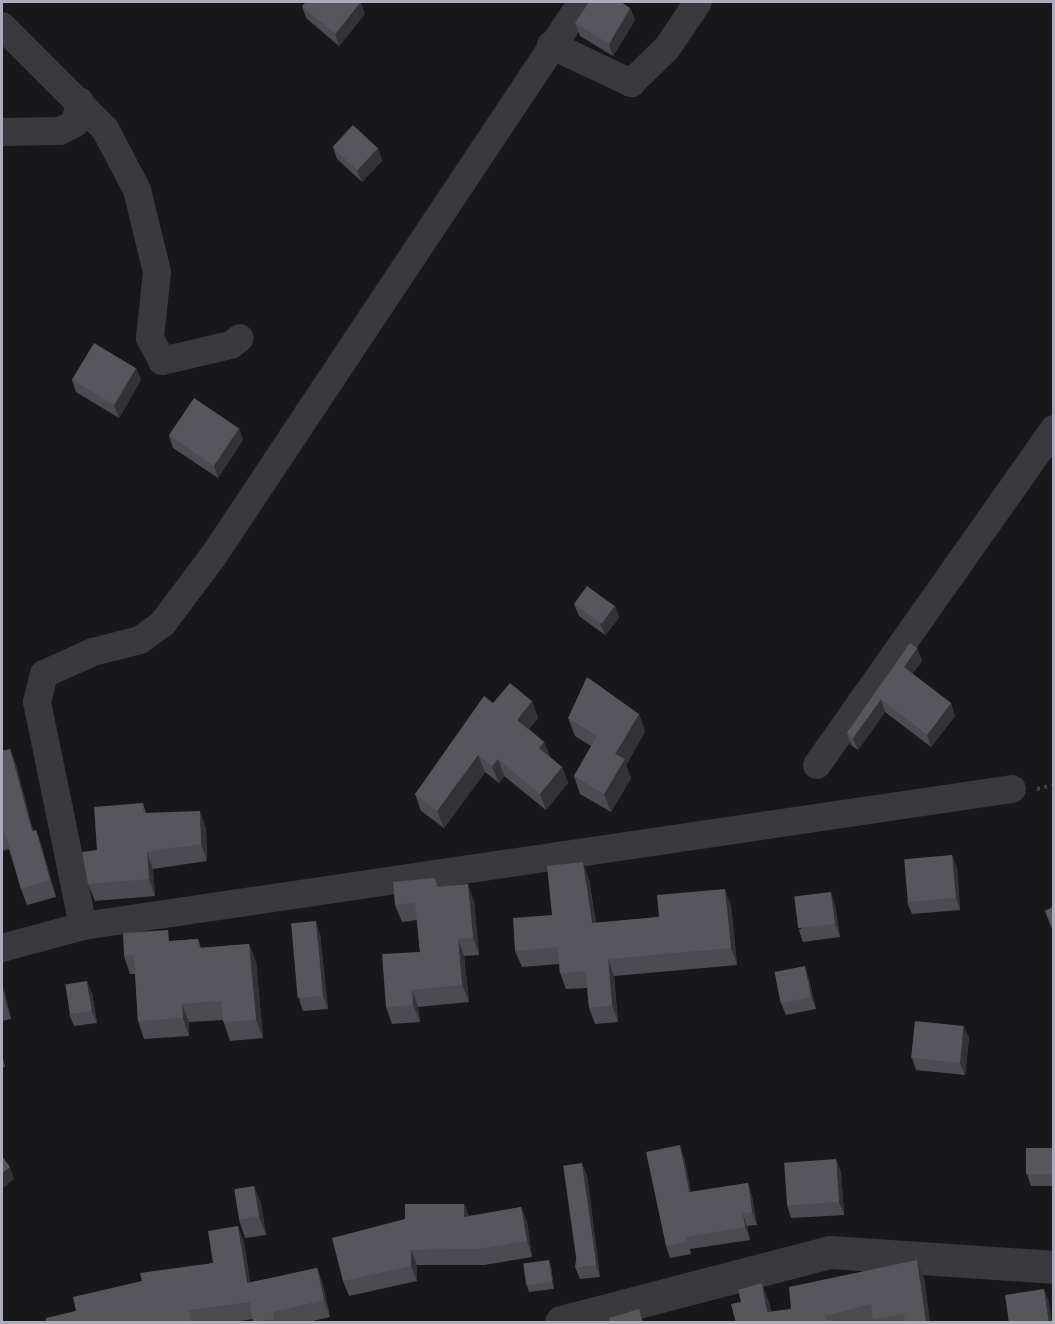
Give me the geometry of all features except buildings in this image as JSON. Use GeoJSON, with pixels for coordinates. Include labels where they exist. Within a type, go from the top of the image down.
{"type":"FeatureCollection","features":[{"type":"Feature","properties":{"kind":"street"},"geometry":{"type":"LineString","coordinates":[[83,926],[37,702],[44,674],[93,652],[140,640],[163,622],[234,526],[551,45],[582,2]]}},
{"type":"Feature","properties":{"kind":"street"},"geometry":{"type":"LineString","coordinates":[[551,45],[631,83],[667,48],[698,2]]}},
{"type":"Feature","properties":{"kind":"street"},"geometry":{"type":"LineString","coordinates":[[2,26],[105,129],[137,190],[157,272],[150,338],[162,361],[231,345],[240,338]]}},
{"type":"Feature","properties":{"kind":"street"},"geometry":{"type":"LineString","coordinates":[[2,132],[60,130],[75,123],[80,102]]}},
{"type":"Feature","properties":{"kind":"street"},"geometry":{"type":"LineString","coordinates":[[817,765],[1053,429]]}},
{"type":"Feature","properties":{"kind":"street"},"geometry":{"type":"LineString","coordinates":[[2,948],[83,926],[1012,789]]}},
{"type":"Feature","properties":{"kind":"street"},"geometry":{"type":"LineString","coordinates":[[561,1323],[830,1252],[1053,1267]]}}]}
